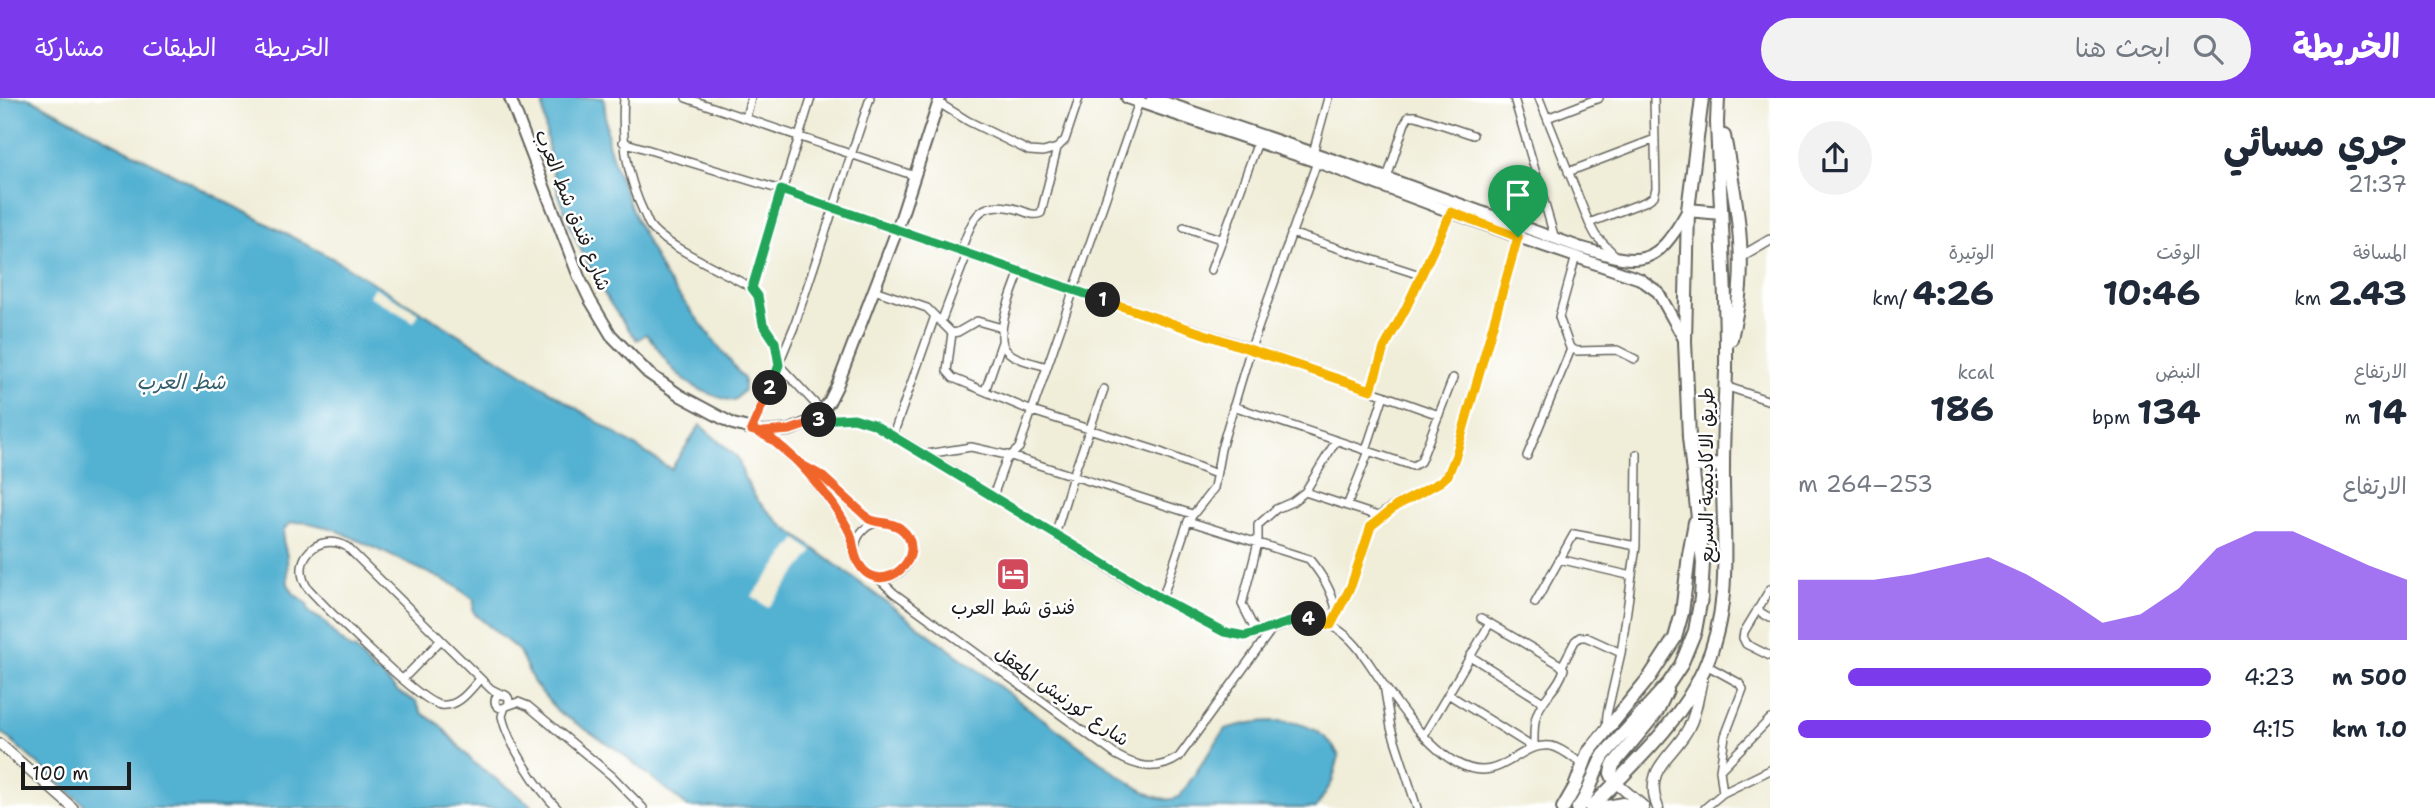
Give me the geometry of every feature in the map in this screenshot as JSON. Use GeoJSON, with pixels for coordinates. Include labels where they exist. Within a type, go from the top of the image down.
{"type":"FeatureCollection","features":[{"type":"Feature","properties":{"kind":"highway","name":"طريق الاكاديمية السريع"},"geometry":{"type":"LineString","coordinates":[[1578,808],[1586,798],[1604,755],[1669,683],[1692,643],[1701,598],[1703,563],[1687,410],[1685,341],[1688,210],[1702,98]]}},
{"type":"Feature","properties":{"kind":"highway","name":"طريق الاكاديمية السريع"},"geometry":{"type":"LineString","coordinates":[[1591,808],[1670,723],[1705,667],[1720,621],[1725,591],[1723,464],[1726,364],[1719,98]]}},
{"type":"Feature","properties":{"kind":"highway"},"geometry":{"type":"LineString","coordinates":[[1719,98],[1741,257],[1738,304],[1726,364]]}},
{"type":"Feature","properties":{"kind":"highway"},"geometry":{"type":"LineString","coordinates":[[1688,210],[1721,213]]}},
{"type":"Feature","properties":{"kind":"highway"},"geometry":{"type":"LineString","coordinates":[[1692,466],[1723,464]]}},
{"type":"Feature","properties":{"kind":"highway"},"geometry":{"type":"LineString","coordinates":[[1563,808],[1592,747],[1656,670],[1675,638],[1682,613],[1690,543],[1698,515]]}},
{"type":"Feature","properties":{"kind":"highway"},"geometry":{"type":"LineString","coordinates":[[1615,782],[1611,773],[1613,765],[1656,713],[1664,700],[1669,683]]}},
{"type":"Feature","properties":{"kind":"highway"},"geometry":{"type":"LineString","coordinates":[[1602,808],[1623,804],[1643,808]]}},
{"type":"Feature","properties":{"kind":"main road","name":"شارع فندق شط العرب"},"geometry":{"type":"LineString","coordinates":[[510,98],[579,277],[611,335],[635,362],[661,383],[733,424],[757,431]]}},
{"type":"Feature","properties":{"kind":"main road"},"geometry":{"type":"LineString","coordinates":[[1127,98],[1258,142],[1387,178],[1555,239],[1616,257],[1636,259],[1657,253],[1674,234],[1688,210]]}},
{"type":"Feature","properties":{"kind":"main road"},"geometry":{"type":"LineString","coordinates":[[1152,98],[1315,157],[1518,237],[1628,274],[1650,285],[1666,303],[1685,341]]}},
{"type":"Feature","properties":{"kind":"main road"},"geometry":{"type":"LineString","coordinates":[[757,431],[790,430],[814,420],[837,386],[897,230],[940,101]]}},
{"type":"Feature","properties":{"kind":"main road"},"geometry":{"type":"LineString","coordinates":[[1658,808],[1654,793],[1655,775],[1660,764],[1691,724],[1705,667]]}},
{"type":"Feature","properties":{"kind":"main road"},"geometry":{"type":"LineString","coordinates":[[1615,782],[1643,808]]}},
{"type":"Feature","properties":{"kind":"street"},"geometry":{"type":"LineString","coordinates":[[624,98],[623,142],[634,192],[651,228],[678,247],[752,288],[758,296],[763,324],[775,342],[779,365],[822,411]]}},
{"type":"Feature","properties":{"kind":"street"},"geometry":{"type":"LineString","coordinates":[[686,98],[915,176]]}},
{"type":"Feature","properties":{"kind":"street"},"geometry":{"type":"LineString","coordinates":[[746,117],[751,98]]}},
{"type":"Feature","properties":{"kind":"street"},"geometry":{"type":"LineString","coordinates":[[752,288],[811,98]]}},
{"type":"Feature","properties":{"kind":"street"},"geometry":{"type":"LineString","coordinates":[[802,465],[844,521],[856,558],[864,570],[885,578],[899,572],[908,561],[910,546],[908,538],[898,527],[877,523],[859,511],[822,476],[802,465],[757,431],[870,98]]}},
{"type":"Feature","properties":{"kind":"street"},"geometry":{"type":"LineString","coordinates":[[940,101],[968,121],[1028,151],[1043,152],[1057,148],[1065,140],[1079,98]]}},
{"type":"Feature","properties":{"kind":"street"},"geometry":{"type":"LineString","coordinates":[[1162,599],[1190,518],[1211,493],[1233,406],[1315,157],[1328,98]]}},
{"type":"Feature","properties":{"kind":"street"},"geometry":{"type":"LineString","coordinates":[[1514,98],[1555,239]]}},
{"type":"Feature","properties":{"kind":"street"},"geometry":{"type":"LineString","coordinates":[[1539,98],[1589,223],[1596,236],[1616,257]]}},
{"type":"Feature","properties":{"kind":"street"},"geometry":{"type":"LineString","coordinates":[[1547,118],[1599,98]]}},
{"type":"Feature","properties":{"kind":"street"},"geometry":{"type":"LineString","coordinates":[[1589,223],[1654,196],[1654,98]]}},
{"type":"Feature","properties":{"kind":"street"},"geometry":{"type":"LineString","coordinates":[[993,496],[1006,460],[1019,448],[1139,102]]}},
{"type":"Feature","properties":{"kind":"street"},"geometry":{"type":"LineString","coordinates":[[1387,178],[1409,116],[1473,135]]}},
{"type":"Feature","properties":{"kind":"street"},"geometry":{"type":"LineString","coordinates":[[1568,172],[1655,139]]}},
{"type":"Feature","properties":{"kind":"street"},"geometry":{"type":"LineString","coordinates":[[623,142],[781,190],[1251,348],[1439,415]]}},
{"type":"Feature","properties":{"kind":"street"},"geometry":{"type":"LineString","coordinates":[[1211,270],[1258,142]]}},
{"type":"Feature","properties":{"kind":"street"},"geometry":{"type":"LineString","coordinates":[[942,322],[976,214],[987,207],[1000,205],[1034,215],[1041,213],[1057,148]]}},
{"type":"Feature","properties":{"kind":"street"},"geometry":{"type":"LineString","coordinates":[[1371,390],[1384,348],[1402,317],[1451,212]]}},
{"type":"Feature","properties":{"kind":"street"},"geometry":{"type":"LineString","coordinates":[[1184,227],[1223,240]]}},
{"type":"Feature","properties":{"kind":"street"},"geometry":{"type":"LineString","coordinates":[[1291,233],[1420,275]]}},
{"type":"Feature","properties":{"kind":"street"},"geometry":{"type":"LineString","coordinates":[[1331,625],[1351,586],[1371,526],[1381,517],[1440,482],[1452,467],[1518,237]]}},
{"type":"Feature","properties":{"kind":"street"},"geometry":{"type":"LineString","coordinates":[[1741,257],[1770,240]]}},
{"type":"Feature","properties":{"kind":"street"},"geometry":{"type":"LineString","coordinates":[[1527,456],[1571,349],[1559,317],[1576,256]]}},
{"type":"Feature","properties":{"kind":"street"},"geometry":{"type":"LineString","coordinates":[[1020,271],[1002,328],[1005,349],[1015,356],[1047,367]]}},
{"type":"Feature","properties":{"kind":"street"},"geometry":{"type":"LineString","coordinates":[[874,290],[927,308],[952,333],[947,371],[953,378],[1032,411],[1216,474]]}},
{"type":"Feature","properties":{"kind":"street"},"geometry":{"type":"LineString","coordinates":[[893,435],[935,316]]}},
{"type":"Feature","properties":{"kind":"street"},"geometry":{"type":"LineString","coordinates":[[952,333],[977,321],[1002,328]]}},
{"type":"Feature","properties":{"kind":"street"},"geometry":{"type":"LineString","coordinates":[[985,391],[1003,341]]}},
{"type":"Feature","properties":{"kind":"street"},"geometry":{"type":"LineString","coordinates":[[1571,349],[1617,350],[1635,359]]}},
{"type":"Feature","properties":{"kind":"street"},"geometry":{"type":"LineString","coordinates":[[1233,406],[1409,465],[1417,465],[1453,378]]}},
{"type":"Feature","properties":{"kind":"street"},"geometry":{"type":"LineString","coordinates":[[1725,386],[1770,401]]}},
{"type":"Feature","properties":{"kind":"street"},"geometry":{"type":"LineString","coordinates":[[1055,535],[1104,388]]}},
{"type":"Feature","properties":{"kind":"street"},"geometry":{"type":"LineString","coordinates":[[1347,506],[1384,395]]}},
{"type":"Feature","properties":{"kind":"street"},"geometry":{"type":"LineString","coordinates":[[814,420],[863,420],[893,435],[1162,599],[1231,635],[1257,634],[1300,619],[1331,625],[1357,646],[1424,735],[1453,761],[1486,771],[1534,748],[1553,747],[1582,764]]}},
{"type":"Feature","properties":{"kind":"street"},"geometry":{"type":"LineString","coordinates":[[1257,634],[1242,604],[1258,543],[1258,525],[1276,509],[1305,492],[1336,441]]}},
{"type":"Feature","properties":{"kind":"street"},"geometry":{"type":"LineString","coordinates":[[926,454],[971,447],[1011,456],[1309,559],[1322,574],[1332,593],[1337,613]]}},
{"type":"Feature","properties":{"kind":"street"},"geometry":{"type":"LineString","coordinates":[[1606,732],[1607,713],[1621,653],[1636,546],[1637,454]]}},
{"type":"Feature","properties":{"kind":"street"},"geometry":{"type":"LineString","coordinates":[[1305,492],[1381,517]]}},
{"type":"Feature","properties":{"kind":"street"},"geometry":{"type":"LineString","coordinates":[[855,550],[863,530],[877,523]]}},
{"type":"Feature","properties":{"kind":"street"},"geometry":{"type":"LineString","coordinates":[[1535,603],[1574,534],[1636,546]]}},
{"type":"Feature","properties":{"kind":"street"},"geometry":{"type":"LineString","coordinates":[[480,679],[460,700],[442,705],[430,702],[307,587],[301,569],[307,552],[317,544],[330,541],[347,547],[491,689],[501,706]]}},
{"type":"Feature","properties":{"kind":"street"},"geometry":{"type":"LineString","coordinates":[[1559,559],[1632,576]]}},
{"type":"Feature","properties":{"kind":"street","name":"شارع كورنيش المعقل"},"geometry":{"type":"LineString","coordinates":[[877,577],[894,593],[1116,755],[1147,768],[1164,765],[1179,757],[1272,629]]}},
{"type":"Feature","properties":{"kind":"street"},"geometry":{"type":"LineString","coordinates":[[1770,589],[1743,638],[1746,644],[1770,656]]}},
{"type":"Feature","properties":{"kind":"street"},"geometry":{"type":"LineString","coordinates":[[1758,610],[1770,618]]}},
{"type":"Feature","properties":{"kind":"street"},"geometry":{"type":"LineString","coordinates":[[1481,618],[1562,666],[1564,673],[1536,716],[1534,748]]}},
{"type":"Feature","properties":{"kind":"street"},"geometry":{"type":"LineString","coordinates":[[1424,735],[1490,623]]}},
{"type":"Feature","properties":{"kind":"street"},"geometry":{"type":"LineString","coordinates":[[1562,666],[1575,641],[1580,637],[1586,637],[1621,653]]}},
{"type":"Feature","properties":{"kind":"street"},"geometry":{"type":"LineString","coordinates":[[403,679],[441,640]]}},
{"type":"Feature","properties":{"kind":"street"},"geometry":{"type":"LineString","coordinates":[[1470,656],[1543,702]]}},
{"type":"Feature","properties":{"kind":"street"},"geometry":{"type":"LineString","coordinates":[[1705,667],[1739,683],[1743,689],[1727,729],[1720,770],[1723,793]]}},
{"type":"Feature","properties":{"kind":"street"},"geometry":{"type":"LineString","coordinates":[[1384,685],[1391,728],[1417,808]]}},
{"type":"Feature","properties":{"kind":"street"},"geometry":{"type":"LineString","coordinates":[[491,689],[521,702],[544,719],[612,776],[643,808]]}},
{"type":"Feature","properties":{"kind":"street"},"geometry":{"type":"LineString","coordinates":[[1448,694],[1534,748]]}},
{"type":"Feature","properties":{"kind":"street"},"geometry":{"type":"LineString","coordinates":[[505,695],[497,697],[503,721],[535,781],[556,808]]}},
{"type":"Feature","properties":{"kind":"street"},"geometry":{"type":"LineString","coordinates":[[501,706],[509,700],[505,695]]}},
{"type":"Feature","properties":{"kind":"street"},"geometry":{"type":"LineString","coordinates":[[501,706],[521,702]]}},
{"type":"Feature","properties":{"kind":"street"},"geometry":{"type":"LineString","coordinates":[[1720,770],[1770,719]]}},
{"type":"Feature","properties":{"kind":"street"},"geometry":{"type":"LineString","coordinates":[[0,744],[73,808]]}},
{"type":"Feature","properties":{"kind":"street"},"geometry":{"type":"LineString","coordinates":[[1705,808],[1723,793],[1770,770]]}},
{"type":"Feature","properties":{"kind":"water","name":"شط العرب"},"geometry":{"type":"Polygon","coordinates":[[[0,98],[30,98],[334,259],[514,368],[671,469],[700,425],[738,458],[744,477],[757,500],[781,524],[1117,774],[1148,793],[1165,799],[1180,796],[1225,729],[1273,721],[1304,725],[1329,742],[1339,756],[1332,782],[1316,808],[688,807],[619,751],[557,711],[534,683],[519,651],[476,615],[473,611],[474,600],[454,585],[334,529],[305,522],[291,523],[284,529],[288,584],[294,594],[306,603],[310,613],[324,621],[351,649],[355,649],[374,672],[381,674],[397,691],[416,702],[422,713],[440,725],[473,762],[535,808],[88,808],[0,731],[0,98]]]}},
{"type":"Feature","properties":{"kind":"water"},"geometry":{"type":"Polygon","coordinates":[[[542,98],[604,98],[608,143],[637,222],[664,276],[744,379],[744,390],[734,401],[710,394],[680,376],[646,334],[637,340],[610,303],[586,261],[559,195],[549,155],[542,98]]]}},
{"type":"Feature","properties":{"kind":"pier"},"geometry":{"type":"Polygon","coordinates":[[[374,287],[419,313],[414,322],[369,296],[374,287]]]}},
{"type":"Feature","properties":{"kind":"pier"},"geometry":{"type":"Polygon","coordinates":[[[797,539],[813,552],[768,608],[752,596],[797,539]]]}},
{"type":"Feature","properties":{"kind":"place","name":"فندق شط العرب"},"geometry":{"type":"Point","coordinates":[1013,574]}},
{"type":"Feature","properties":{"kind":"route"},"geometry":{"type":"LineString","coordinates":[[1518,237],[1451,212],[1402,317],[1384,348],[1371,390],[781,190],[752,288],[758,296],[763,324],[775,342],[779,365],[751,430],[763,432],[802,465],[844,521],[859,565],[870,575],[885,578],[904,567],[910,553],[908,538],[904,532],[892,524],[877,523],[869,519],[822,476],[802,465],[787,452],[763,432],[790,430],[814,420],[863,420],[926,454],[1162,599],[1224,632],[1245,636],[1257,634],[1300,619],[1331,625],[1351,586],[1371,526],[1396,506],[1440,482],[1452,467],[1518,237]]}}]}
